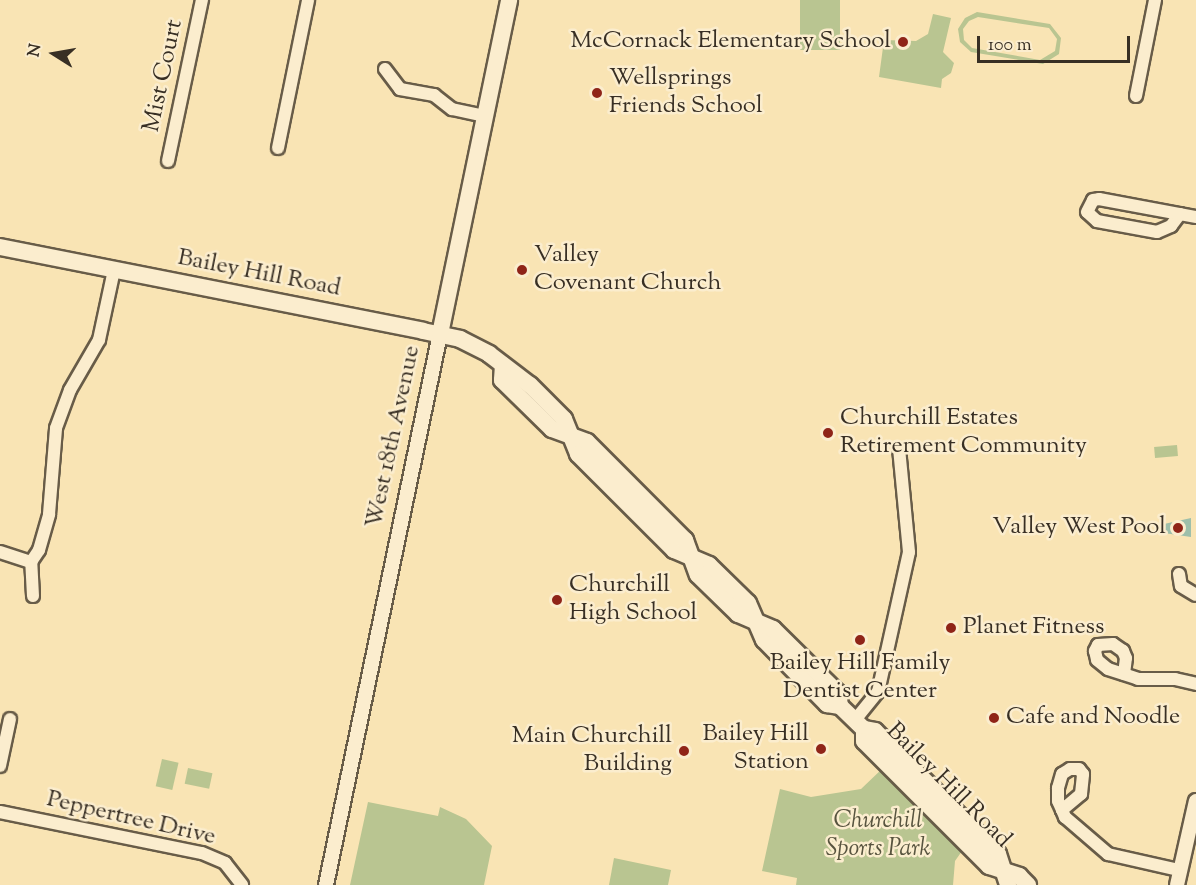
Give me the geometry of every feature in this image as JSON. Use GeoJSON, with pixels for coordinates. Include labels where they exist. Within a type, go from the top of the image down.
{"type":"FeatureCollection","features":[{"type":"Feature","properties":{"kind":"main road","name":"West 18th Avenue"},"geometry":{"type":"LineString","coordinates":[[440,334],[509,0]]}},
{"type":"Feature","properties":{"kind":"main road","name":"Bailey Hill Road"},"geometry":{"type":"LineString","coordinates":[[0,247],[440,334],[477,346],[503,365],[502,381],[552,429],[572,436],[578,454],[674,550],[689,554],[698,575],[733,608],[759,622],[764,640],[827,704],[840,706],[859,725],[875,731],[998,854],[1006,878]]}},
{"type":"Feature","properties":{"kind":"main road","name":"Bailey Hill Road"},"geometry":{"type":"LineString","coordinates":[[859,725],[864,741],[989,866],[1006,878],[1019,876],[1028,885]]}},
{"type":"Feature","properties":{"kind":"main road"},"geometry":{"type":"LineString","coordinates":[[922,800],[940,797]]}},
{"type":"Feature","properties":{"kind":"street","name":"Mist Court"},"geometry":{"type":"LineString","coordinates":[[168,161],[201,0]]}},
{"type":"Feature","properties":{"kind":"street"},"geometry":{"type":"LineString","coordinates":[[278,147],[308,0]]}},
{"type":"Feature","properties":{"kind":"street"},"geometry":{"type":"LineString","coordinates":[[1136,96],[1155,0]]}},
{"type":"Feature","properties":{"kind":"street"},"geometry":{"type":"LineString","coordinates":[[385,69],[400,89],[434,95],[452,108],[485,116]]}},
{"type":"Feature","properties":{"kind":"street"},"geometry":{"type":"LineString","coordinates":[[1180,214],[1171,226],[1157,232],[1097,221],[1087,212],[1093,200],[1099,199],[1180,214],[1196,217]]}},
{"type":"Feature","properties":{"kind":"street"},"geometry":{"type":"LineString","coordinates":[[33,596],[31,562],[39,550],[50,514],[56,428],[66,399],[99,340],[114,270]]}},
{"type":"Feature","properties":{"kind":"street","name":"West 18th Avenue"},"geometry":{"type":"LineString","coordinates":[[326,885],[440,334]]}},
{"type":"Feature","properties":{"kind":"street"},"geometry":{"type":"LineString","coordinates":[[859,725],[878,692],[909,552],[899,449]]}},
{"type":"Feature","properties":{"kind":"street"},"geometry":{"type":"LineString","coordinates":[[0,552],[31,562]]}},
{"type":"Feature","properties":{"kind":"street"},"geometry":{"type":"LineString","coordinates":[[1179,574],[1181,586],[1196,595]]}},
{"type":"Feature","properties":{"kind":"street"},"geometry":{"type":"LineString","coordinates":[[1124,674],[1138,679],[1175,679],[1196,684]]}},
{"type":"Feature","properties":{"kind":"street"},"geometry":{"type":"LineString","coordinates":[[0,766],[10,719]]}},
{"type":"Feature","properties":{"kind":"street"},"geometry":{"type":"LineString","coordinates":[[1177,885],[1196,801]]}},
{"type":"Feature","properties":{"kind":"street"},"geometry":{"type":"LineString","coordinates":[[1062,810],[1094,845],[1108,854],[1179,870]]}},
{"type":"Feature","properties":{"kind":"street","name":"Peppertree Drive"},"geometry":{"type":"LineString","coordinates":[[0,812],[202,853],[225,864],[242,885]]}},
{"type":"Feature","properties":{"kind":"green space"},"geometry":{"type":"Polygon","coordinates":[[[800,0],[840,0],[840,50],[800,50],[800,0]]]}},
{"type":"Feature","properties":{"kind":"green space"},"geometry":{"type":"Polygon","coordinates":[[[977,12],[1050,24],[1061,38],[1059,54],[1043,64],[971,52],[960,42],[958,29],[965,18],[977,12]],[[978,17],[969,21],[963,29],[964,40],[972,48],[1040,60],[1055,51],[1057,39],[1049,28],[978,17]]]}},
{"type":"Feature","properties":{"kind":"green space"},"geometry":{"type":"Polygon","coordinates":[[[933,14],[951,18],[943,52],[954,63],[951,73],[942,79],[941,88],[879,77],[884,40],[916,41],[928,34],[933,14]]]}},
{"type":"Feature","properties":{"kind":"green space"},"geometry":{"type":"Polygon","coordinates":[[[1177,445],[1178,456],[1155,458],[1154,447],[1177,445]]]}},
{"type":"Feature","properties":{"kind":"green space"},"geometry":{"type":"Polygon","coordinates":[[[162,759],[179,763],[172,790],[156,786],[162,759]]]}},
{"type":"Feature","properties":{"kind":"green space"},"geometry":{"type":"Polygon","coordinates":[[[188,768],[212,773],[209,789],[185,784],[188,768]]]}},
{"type":"Feature","properties":{"kind":"green space","name":"Churchill Sports Park"},"geometry":{"type":"Polygon","coordinates":[[[883,768],[962,851],[955,861],[953,885],[796,885],[797,878],[762,871],[780,789],[811,797],[861,789],[883,768]]]}},
{"type":"Feature","properties":{"kind":"green space"},"geometry":{"type":"Polygon","coordinates":[[[368,802],[438,816],[440,807],[466,819],[492,846],[484,885],[350,885],[368,802]]]}},
{"type":"Feature","properties":{"kind":"green space"},"geometry":{"type":"Polygon","coordinates":[[[614,858],[671,870],[668,885],[609,885],[614,858]]]}},
{"type":"Feature","properties":{"kind":"shaded area","name":"Valley West Pool"},"geometry":{"type":"Polygon","coordinates":[[[1191,518],[1191,537],[1164,533],[1164,524],[1191,518]]]}},
{"type":"Feature","properties":{"kind":"place","name":"McCornack Elementary School"},"geometry":{"type":"Point","coordinates":[903,42]}},
{"type":"Feature","properties":{"kind":"place","name":"Wellsprings Friends School"},"geometry":{"type":"Point","coordinates":[597,93]}},
{"type":"Feature","properties":{"kind":"place","name":"Valley Covenant Church"},"geometry":{"type":"Point","coordinates":[522,270]}},
{"type":"Feature","properties":{"kind":"place","name":"Churchill Estates Retirement Community"},"geometry":{"type":"Point","coordinates":[828,433]}},
{"type":"Feature","properties":{"kind":"place","name":"Valley West Pool"},"geometry":{"type":"Point","coordinates":[1178,528]}},
{"type":"Feature","properties":{"kind":"place","name":"Churchill High School"},"geometry":{"type":"Point","coordinates":[557,600]}},
{"type":"Feature","properties":{"kind":"place","name":"Planet Fitness"},"geometry":{"type":"Point","coordinates":[951,628]}},
{"type":"Feature","properties":{"kind":"place","name":"Bailey Hill Family Dentist Center"},"geometry":{"type":"Point","coordinates":[860,640]}},
{"type":"Feature","properties":{"kind":"place","name":"Cafe and Noodle"},"geometry":{"type":"Point","coordinates":[994,718]}},
{"type":"Feature","properties":{"kind":"place","name":"Bailey Hill Station"},"geometry":{"type":"Point","coordinates":[821,749]}},
{"type":"Feature","properties":{"kind":"place","name":"Main Churchill Building"},"geometry":{"type":"Point","coordinates":[684,751]}}]}
